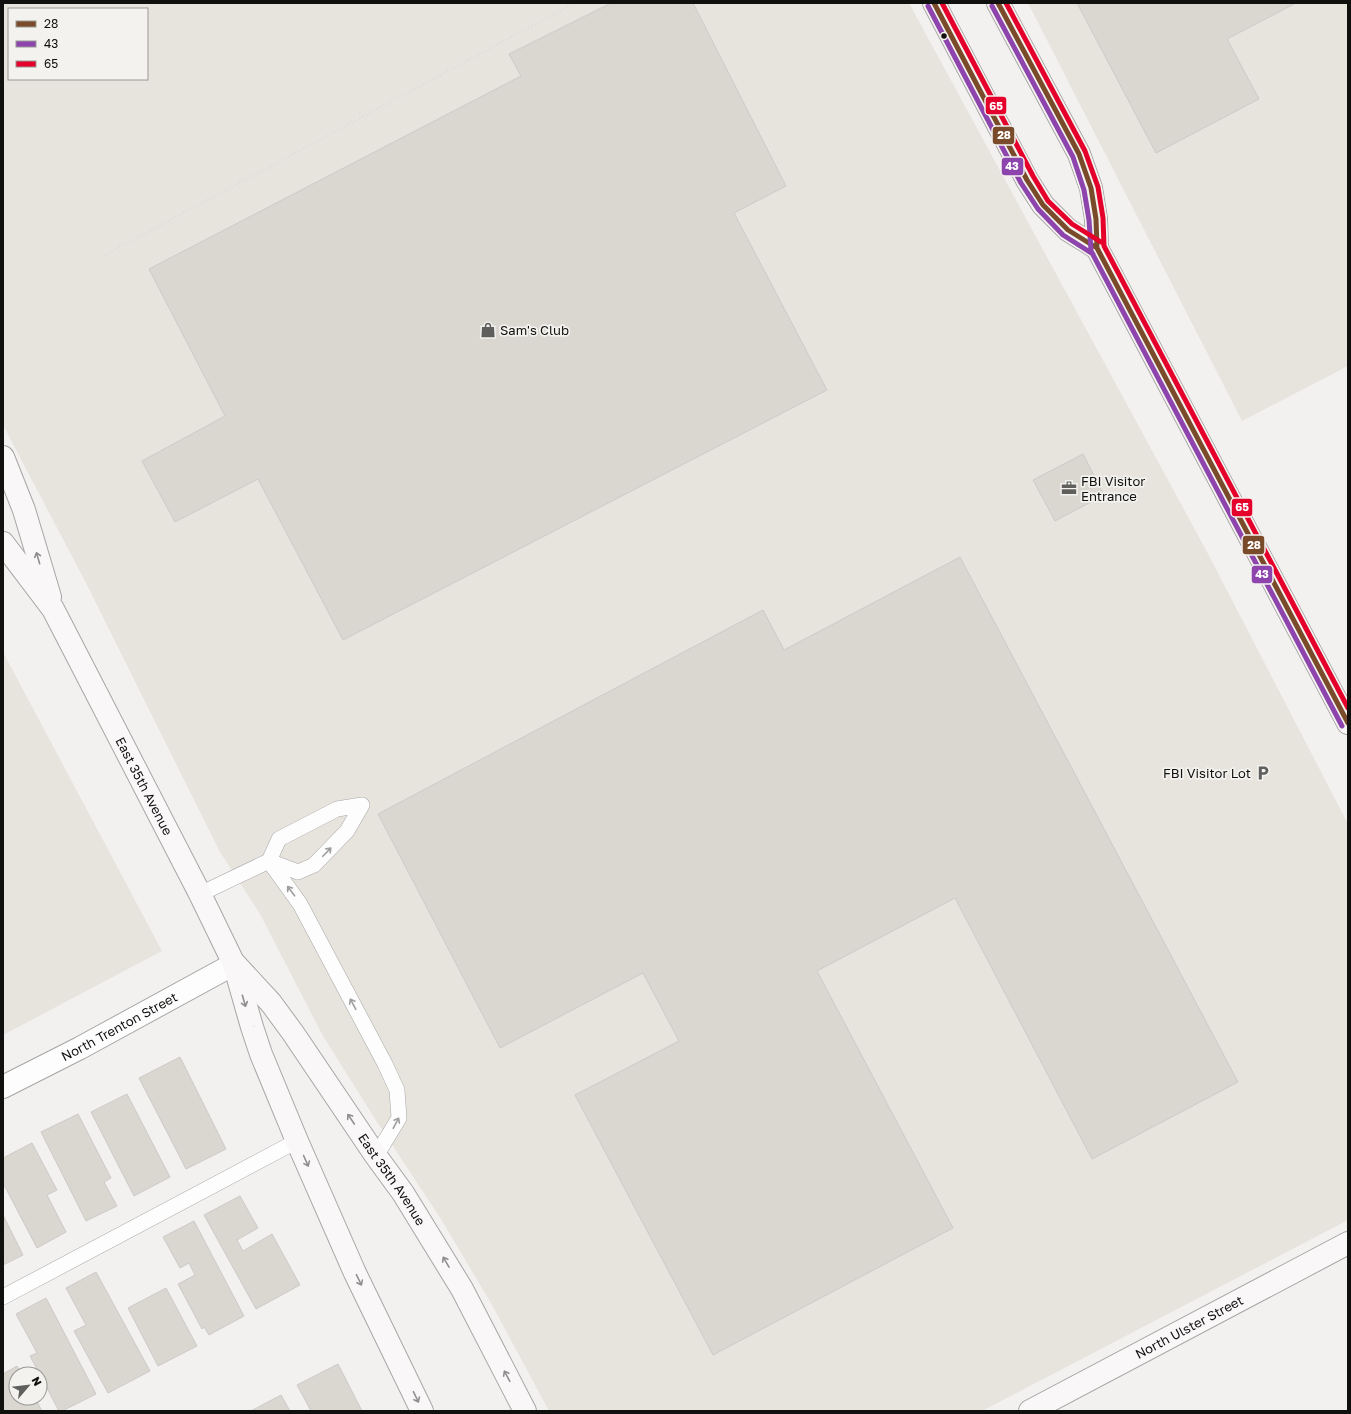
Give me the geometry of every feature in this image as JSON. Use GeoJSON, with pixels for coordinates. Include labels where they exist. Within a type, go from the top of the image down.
{"type":"FeatureCollection","features":[{"type":"Feature","properties":{"kind":"street"},"geometry":{"type":"LineString","coordinates":[[934,3],[1027,180],[1043,205],[1068,230],[1097,248]]}},
{"type":"Feature","properties":{"kind":"street"},"geometry":{"type":"LineString","coordinates":[[998,3],[1079,154],[1091,188],[1096,219],[1097,248],[1348,723]]}},
{"type":"Feature","properties":{"kind":"street","name":"East 35th Avenue"},"geometry":{"type":"LineString","coordinates":[[3,456],[24,510],[53,609]]}},
{"type":"Feature","properties":{"kind":"street","name":"East 35th Avenue"},"geometry":{"type":"LineString","coordinates":[[3,543],[53,609],[200,894],[234,964],[261,1054],[297,1141],[355,1273],[422,1411]]}},
{"type":"Feature","properties":{"kind":"street","name":"East 35th Avenue"},"geometry":{"type":"LineString","coordinates":[[234,964],[271,1003],[403,1194],[462,1289],[525,1411]]}},
{"type":"Feature","properties":{"kind":"street","name":"North Trenton Street"},"geometry":{"type":"LineString","coordinates":[[3,1087],[80,1048],[234,964]]}},
{"type":"Feature","properties":{"kind":"street","name":"North Ulster Street"},"geometry":{"type":"LineString","coordinates":[[1030,1411],[1348,1243]]}},
{"type":"Feature","properties":{"kind":"lane"},"geometry":{"type":"LineString","coordinates":[[200,894],[268,861],[279,839],[337,809],[362,805],[347,831],[314,865],[298,872],[268,861]]}},
{"type":"Feature","properties":{"kind":"lane"},"geometry":{"type":"LineString","coordinates":[[268,861],[300,904],[385,1064],[397,1090],[399,1118],[376,1156]]}},
{"type":"Feature","properties":{"kind":"lane"},"geometry":{"type":"LineString","coordinates":[[3,1297],[297,1141]]}},
{"type":"Feature","properties":{"kind":"path"},"geometry":{"type":"LineString","coordinates":[[105,255],[575,3]]}},
{"type":"Feature","properties":{"kind":"path"},"geometry":{"type":"LineString","coordinates":[[360,112],[363,117]]}},
{"type":"Feature","properties":{"kind":"shaded area"},"geometry":{"type":"Polygon","coordinates":[[[3,3],[909,3],[1206,550],[1348,824],[1348,1220],[982,1411],[549,1411],[492,1305],[441,1219],[377,1122],[323,1036],[260,914],[220,852],[85,581],[3,425],[3,3]]]}},
{"type":"Feature","properties":{"kind":"shaded area"},"geometry":{"type":"Polygon","coordinates":[[[1028,3],[1348,3],[1348,366],[1242,421],[1028,3]]]}},
{"type":"Feature","properties":{"kind":"shaded area"},"geometry":{"type":"Polygon","coordinates":[[[3,652],[162,951],[3,1035],[3,652]]]}},
{"type":"Feature","properties":{"kind":"building","name":"Sam's Club"},"geometry":{"type":"Polygon","coordinates":[[[611,3],[693,3],[786,186],[734,213],[827,390],[343,640],[258,479],[175,522],[142,461],[225,416],[149,269],[521,76],[509,54],[611,3]]]}},
{"type":"Feature","properties":{"kind":"building"},"geometry":{"type":"Polygon","coordinates":[[[1077,3],[1296,3],[1227,39],[1259,99],[1156,153],[1077,3]]]}},
{"type":"Feature","properties":{"kind":"building","name":"FBI Visitor Entrance"},"geometry":{"type":"Polygon","coordinates":[[[1083,454],[1104,495],[1055,521],[1033,480],[1083,454]]]}},
{"type":"Feature","properties":{"kind":"building"},"geometry":{"type":"Polygon","coordinates":[[[960,557],[1238,1082],[1092,1159],[955,898],[817,971],[953,1228],[713,1355],[575,1095],[679,1041],[643,973],[500,1048],[378,814],[763,610],[784,650],[960,557]]]}},
{"type":"Feature","properties":{"kind":"building"},"geometry":{"type":"Polygon","coordinates":[[[180,1057],[226,1149],[186,1169],[139,1078],[180,1057]]]}},
{"type":"Feature","properties":{"kind":"building"},"geometry":{"type":"Polygon","coordinates":[[[127,1094],[170,1177],[134,1196],[91,1112],[127,1094]]]}},
{"type":"Feature","properties":{"kind":"building"},"geometry":{"type":"Polygon","coordinates":[[[78,1114],[111,1178],[104,1182],[117,1206],[86,1221],[41,1132],[78,1114]]]}},
{"type":"Feature","properties":{"kind":"building"},"geometry":{"type":"Polygon","coordinates":[[[32,1143],[57,1190],[47,1195],[66,1232],[37,1248],[3,1183],[3,1158],[32,1143]]]}},
{"type":"Feature","properties":{"kind":"building"},"geometry":{"type":"Polygon","coordinates":[[[240,1196],[258,1228],[237,1240],[243,1251],[272,1234],[300,1285],[256,1309],[204,1215],[240,1196]]]}},
{"type":"Feature","properties":{"kind":"building"},"geometry":{"type":"Polygon","coordinates":[[[3,1215],[23,1255],[3,1265],[3,1215]]]}},
{"type":"Feature","properties":{"kind":"building"},"geometry":{"type":"Polygon","coordinates":[[[194,1221],[244,1316],[209,1335],[204,1327],[202,1329],[178,1284],[195,1275],[189,1263],[180,1268],[163,1237],[194,1221]]]}},
{"type":"Feature","properties":{"kind":"building"},"geometry":{"type":"Polygon","coordinates":[[[96,1272],[150,1371],[108,1393],[74,1331],[86,1325],[66,1288],[96,1272]]]}},
{"type":"Feature","properties":{"kind":"building"},"geometry":{"type":"Polygon","coordinates":[[[166,1288],[197,1346],[158,1366],[128,1308],[166,1288]]]}},
{"type":"Feature","properties":{"kind":"building"},"geometry":{"type":"Polygon","coordinates":[[[46,1298],[96,1394],[62,1411],[59,1411],[48,1390],[48,1366],[35,1366],[30,1356],[37,1353],[16,1314],[46,1298]]]}},
{"type":"Feature","properties":{"kind":"building"},"geometry":{"type":"Polygon","coordinates":[[[338,1364],[362,1411],[311,1411],[297,1385],[338,1364]]]}},
{"type":"Feature","properties":{"kind":"building"},"geometry":{"type":"Polygon","coordinates":[[[8,1371],[8,1406],[39,1406],[42,1411],[3,1411],[3,1374],[8,1371]]]}},
{"type":"Feature","properties":{"kind":"building"},"geometry":{"type":"Polygon","coordinates":[[[281,1395],[290,1411],[251,1411],[281,1395]]]}},
{"type":"Feature","properties":{"kind":"transit line","name":"28"},"geometry":{"type":"LineString","coordinates":[[934,3],[1027,180],[1043,205],[1068,230],[1097,248]]}},
{"type":"Feature","properties":{"kind":"transit line","name":"65"},"geometry":{"type":"LineString","coordinates":[[942,3],[1033,176],[1048,201],[1072,224],[1101,242]]}},
{"type":"Feature","properties":{"kind":"transit line","name":"28"},"geometry":{"type":"LineString","coordinates":[[998,3],[1079,154],[1091,188],[1096,219],[1097,248],[1348,723]]}},
{"type":"Feature","properties":{"kind":"transit line","name":"65"},"geometry":{"type":"LineString","coordinates":[[1006,3],[1085,151],[1098,187],[1103,218],[1104,246],[1348,708]]}},
{"type":"Feature","properties":{"kind":"transit line","name":"43"},"geometry":{"type":"LineString","coordinates":[[928,6],[1021,183],[1038,209],[1063,235],[1093,254]]}},
{"type":"Feature","properties":{"kind":"transit line","name":"43"},"geometry":{"type":"LineString","coordinates":[[992,6],[1073,157],[1084,190],[1089,220],[1091,251],[1342,726]]}},
{"type":"Feature","properties":{"kind":"place","name":"Sam's Club"},"geometry":{"type":"Point","coordinates":[488,330]}},
{"type":"Feature","properties":{"kind":"place","name":"FBI Visitor Entrance"},"geometry":{"type":"Point","coordinates":[1069,488]}},
{"type":"Feature","properties":{"kind":"place","name":"FBI Visitor Lot"},"geometry":{"type":"Point","coordinates":[1263,773]}}]}
